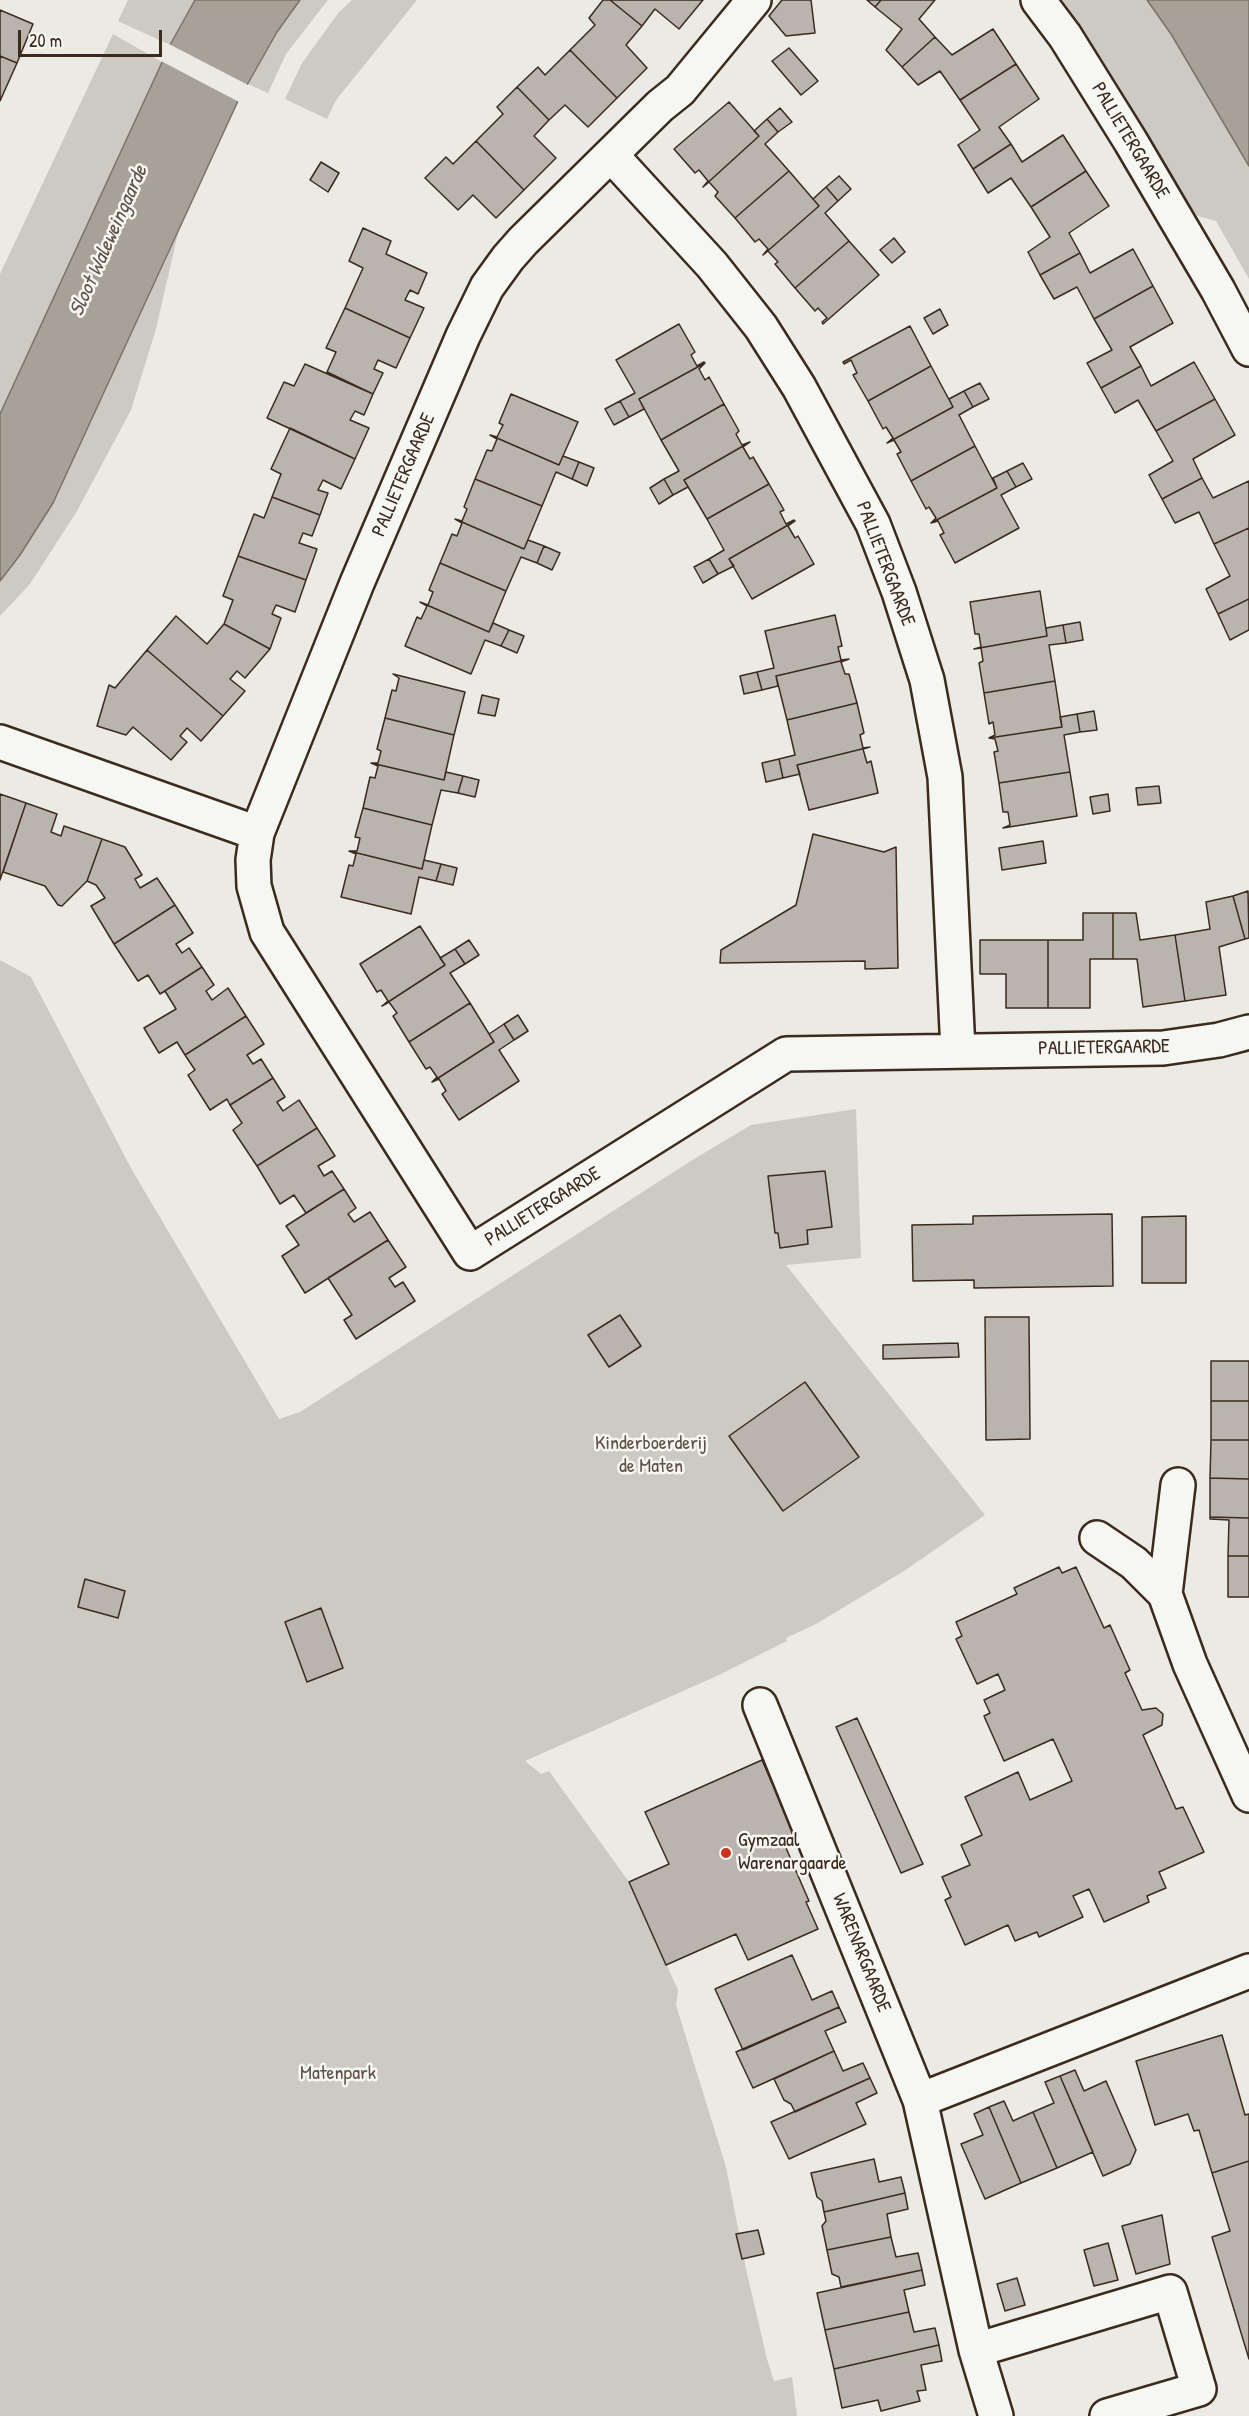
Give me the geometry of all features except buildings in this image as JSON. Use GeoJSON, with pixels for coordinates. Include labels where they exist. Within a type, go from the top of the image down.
{"type":"FeatureCollection","features":[{"type":"Feature","properties":{"kind":"street","name":"PALLIETERGAARDE"},"geometry":{"type":"LineString","coordinates":[[754,0],[680,90],[660,106],[508,258],[477,304],[357,583],[257,833],[253,860],[254,886],[267,932],[470,1253],[786,1054],[1162,1048],[1219,1041],[1249,1032]]}},
{"type":"Feature","properties":{"kind":"street","name":"PALLIETERGAARDE"},"geometry":{"type":"LineString","coordinates":[[1038,0],[1065,36],[1131,142],[1212,280],[1249,349]]}},
{"type":"Feature","properties":{"kind":"street","name":"PALLIETERGAARDE"},"geometry":{"type":"LineString","coordinates":[[611,155],[712,265],[761,327],[799,387],[873,524],[899,592],[927,680],[945,777],[958,1051]]}},
{"type":"Feature","properties":{"kind":"street"},"geometry":{"type":"LineString","coordinates":[[0,742],[257,833]]}},
{"type":"Feature","properties":{"kind":"street"},"geometry":{"type":"LineString","coordinates":[[1164,1594],[1178,1485]]}},
{"type":"Feature","properties":{"kind":"street"},"geometry":{"type":"LineString","coordinates":[[1097,1538],[1134,1563],[1164,1594],[1190,1664],[1249,1795]]}},
{"type":"Feature","properties":{"kind":"street","name":"WARENARGAARDE"},"geometry":{"type":"LineString","coordinates":[[760,1706],[920,2100],[976,2350],[996,2416]]}},
{"type":"Feature","properties":{"kind":"street"},"geometry":{"type":"LineString","coordinates":[[920,2100],[1249,1971]]}},
{"type":"Feature","properties":{"kind":"street"},"geometry":{"type":"LineString","coordinates":[[976,2350],[1170,2292],[1199,2389],[1107,2416]]}},
{"type":"Feature","properties":{"kind":"green space"},"geometry":{"type":"Polygon","coordinates":[[[128,0],[195,0],[170,45],[118,21],[128,0]]]}},
{"type":"Feature","properties":{"kind":"green space"},"geometry":{"type":"Polygon","coordinates":[[[300,0],[328,0],[286,54],[268,93],[248,84],[277,32],[300,0]]]}},
{"type":"Feature","properties":{"kind":"green space"},"geometry":{"type":"Polygon","coordinates":[[[352,0],[417,0],[336,100],[327,119],[285,99],[302,63],[339,12],[352,0]]]}},
{"type":"Feature","properties":{"kind":"green space"},"geometry":{"type":"Polygon","coordinates":[[[1060,0],[1147,0],[1171,34],[1249,166],[1249,279],[1216,221],[1194,215],[1132,109],[1060,0]]]}},
{"type":"Feature","properties":{"kind":"green space"},"geometry":{"type":"Polygon","coordinates":[[[113,34],[162,62],[0,414],[0,274],[113,34]]]}},
{"type":"Feature","properties":{"kind":"green space"},"geometry":{"type":"Polygon","coordinates":[[[178,233],[156,329],[131,410],[77,511],[30,584],[0,616],[0,581],[20,555],[53,503],[178,233]]]}},
{"type":"Feature","properties":{"kind":"green space","name":"Matenpark"},"geometry":{"type":"Polygon","coordinates":[[[0,960],[31,977],[132,1170],[279,1419],[300,1412],[694,1159],[751,1125],[856,1109],[861,1258],[786,1265],[985,1515],[904,1571],[816,1624],[786,1638],[787,1641],[719,1675],[525,1761],[541,1774],[549,1771],[629,1882],[678,1990],[676,2005],[726,2167],[767,2359],[774,2381],[792,2377],[797,2416],[0,2416],[0,960]]]}},
{"type":"Feature","properties":{"kind":"water","name":"Sloot Waleweingaarde"},"geometry":{"type":"Polygon","coordinates":[[[195,0],[300,0],[277,32],[238,101],[53,503],[20,555],[0,581],[0,414],[170,45],[195,0]]]}},
{"type":"Feature","properties":{"kind":"water"},"geometry":{"type":"Polygon","coordinates":[[[1147,0],[1249,0],[1249,166],[1171,34],[1147,0]]]}},
{"type":"Feature","properties":{"kind":"pier"},"geometry":{"type":"Polygon","coordinates":[[[167,43],[250,86],[241,103],[159,60],[167,43]]]}},
{"type":"Feature","properties":{"kind":"place","name":"Gymzaal Warenargaarde"},"geometry":{"type":"Point","coordinates":[726,1853]}},
{"type":"Feature","properties":{"kind":"park label","name":"Kinderboerderij de Maten"},"geometry":{"type":"Point","coordinates":[651,1456]}}]}
